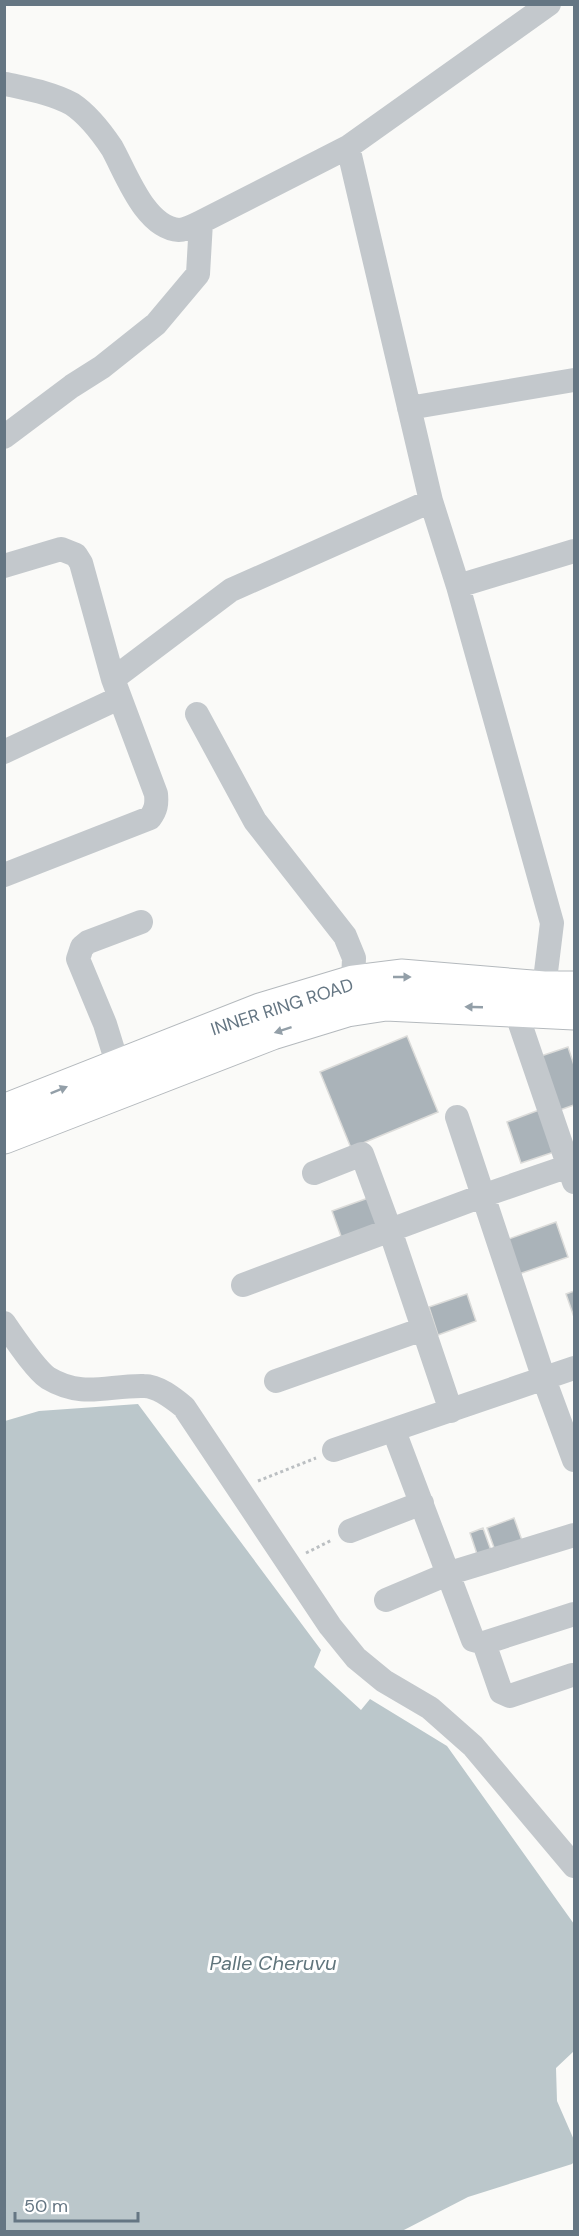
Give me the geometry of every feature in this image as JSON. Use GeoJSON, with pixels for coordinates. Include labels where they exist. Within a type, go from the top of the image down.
{"type":"FeatureCollection","features":[{"type":"Feature","properties":{"kind":"highway","name":"INNER RING ROAD"},"geometry":{"type":"LineString","coordinates":[[4,1111],[260,1010],[353,982],[401,976],[559,988]]}},
{"type":"Feature","properties":{"kind":"highway","name":"INNER RING ROAD"},"geometry":{"type":"LineString","coordinates":[[4,1137],[272,1033],[347,1010],[386,1004],[574,1013]]}},
{"type":"Feature","properties":{"kind":"street"},"geometry":{"type":"LineString","coordinates":[[6,84],[43,92],[72,105],[92,123],[111,147],[142,205],[157,222],[179,230],[201,222],[348,147],[549,4]]}},
{"type":"Feature","properties":{"kind":"street"},"geometry":{"type":"LineString","coordinates":[[243,1284],[482,1196],[572,1174],[515,1009],[559,988],[552,923],[458,586],[431,501],[348,147]]}},
{"type":"Feature","properties":{"kind":"street"},"geometry":{"type":"LineString","coordinates":[[4,437],[72,386],[102,367],[156,324],[198,273],[201,222]]}},
{"type":"Feature","properties":{"kind":"street"},"geometry":{"type":"LineString","coordinates":[[409,408],[574,380]]}},
{"type":"Feature","properties":{"kind":"street"},"geometry":{"type":"LineString","coordinates":[[4,752],[116,688],[231,590],[431,501]]}},
{"type":"Feature","properties":{"kind":"street"},"geometry":{"type":"LineString","coordinates":[[4,566],[62,549],[76,555],[81,563],[116,688],[156,794],[155,812],[150,818],[4,875]]}},
{"type":"Feature","properties":{"kind":"street"},"geometry":{"type":"LineString","coordinates":[[458,586],[574,551]]}},
{"type":"Feature","properties":{"kind":"street"},"geometry":{"type":"LineString","coordinates":[[196,714],[255,821],[345,936],[354,958],[353,982]]}},
{"type":"Feature","properties":{"kind":"street"},"geometry":{"type":"LineString","coordinates":[[118,1066],[105,1024],[78,959],[82,947],[88,942],[141,922]]}},
{"type":"Feature","properties":{"kind":"street"},"geometry":{"type":"LineString","coordinates":[[457,1117],[544,1379],[574,1460]]}},
{"type":"Feature","properties":{"kind":"street"},"geometry":{"type":"LineString","coordinates":[[314,1173],[362,1154],[451,1411]]}},
{"type":"Feature","properties":{"kind":"street"},"geometry":{"type":"LineString","coordinates":[[276,1381],[423,1329]]}},
{"type":"Feature","properties":{"kind":"street"},"geometry":{"type":"LineString","coordinates":[[8,1335],[47,1377],[73,1390],[146,1385],[169,1395],[184,1407],[330,1626],[356,1658],[384,1680],[430,1708],[473,1746],[574,1866]]}},
{"type":"Feature","properties":{"kind":"street"},"geometry":{"type":"LineString","coordinates":[[334,1450],[574,1368]]}},
{"type":"Feature","properties":{"kind":"street"},"geometry":{"type":"LineString","coordinates":[[394,1431],[450,1573],[473,1640],[484,1643],[574,1614]]}},
{"type":"Feature","properties":{"kind":"street"},"geometry":{"type":"LineString","coordinates":[[350,1531],[422,1503]]}},
{"type":"Feature","properties":{"kind":"street"},"geometry":{"type":"LineString","coordinates":[[386,1600],[450,1573],[574,1535]]}},
{"type":"Feature","properties":{"kind":"street"},"geometry":{"type":"LineString","coordinates":[[484,1643],[496,1683],[501,1692],[510,1696],[572,1675]]}},
{"type":"Feature","properties":{"kind":"path"},"geometry":{"type":"LineString","coordinates":[[240,1488],[334,1450]]}},
{"type":"Feature","properties":{"kind":"path"},"geometry":{"type":"LineString","coordinates":[[288,1563],[350,1531]]}},
{"type":"Feature","properties":{"kind":"water","name":"Palle Cheruvu"},"geometry":{"type":"Polygon","coordinates":[[[138,1404],[321,1650],[314,1667],[361,1710],[370,1699],[447,1746],[574,1924],[574,2051],[556,2068],[557,2101],[574,2140],[574,2162],[572,2164],[468,2197],[402,2231],[5,2231],[5,1421],[39,1411],[138,1404]]]}},
{"type":"Feature","properties":{"kind":"building"},"geometry":{"type":"Polygon","coordinates":[[[407,1036],[438,1112],[351,1148],[320,1072],[407,1036]]]}},
{"type":"Feature","properties":{"kind":"building"},"geometry":{"type":"Polygon","coordinates":[[[568,1047],[574,1065],[574,1105],[557,1111],[538,1057],[568,1047]]]}},
{"type":"Feature","properties":{"kind":"building"},"geometry":{"type":"Polygon","coordinates":[[[539,1110],[554,1152],[521,1163],[507,1122],[539,1110]]]}},
{"type":"Feature","properties":{"kind":"building"},"geometry":{"type":"Polygon","coordinates":[[[371,1197],[381,1225],[342,1239],[332,1211],[371,1197]]]}},
{"type":"Feature","properties":{"kind":"building"},"geometry":{"type":"Polygon","coordinates":[[[556,1222],[568,1257],[516,1275],[503,1241],[556,1222]]]}},
{"type":"Feature","properties":{"kind":"building"},"geometry":{"type":"Polygon","coordinates":[[[574,1291],[574,1317],[566,1294],[574,1291]]]}},
{"type":"Feature","properties":{"kind":"building"},"geometry":{"type":"Polygon","coordinates":[[[467,1294],[476,1321],[438,1335],[429,1307],[467,1294]]]}},
{"type":"Feature","properties":{"kind":"building"},"geometry":{"type":"Polygon","coordinates":[[[514,1518],[524,1546],[497,1556],[487,1528],[514,1518]]]}},
{"type":"Feature","properties":{"kind":"building"},"geometry":{"type":"Polygon","coordinates":[[[483,1528],[493,1556],[479,1560],[470,1533],[483,1528]]]}}]}
